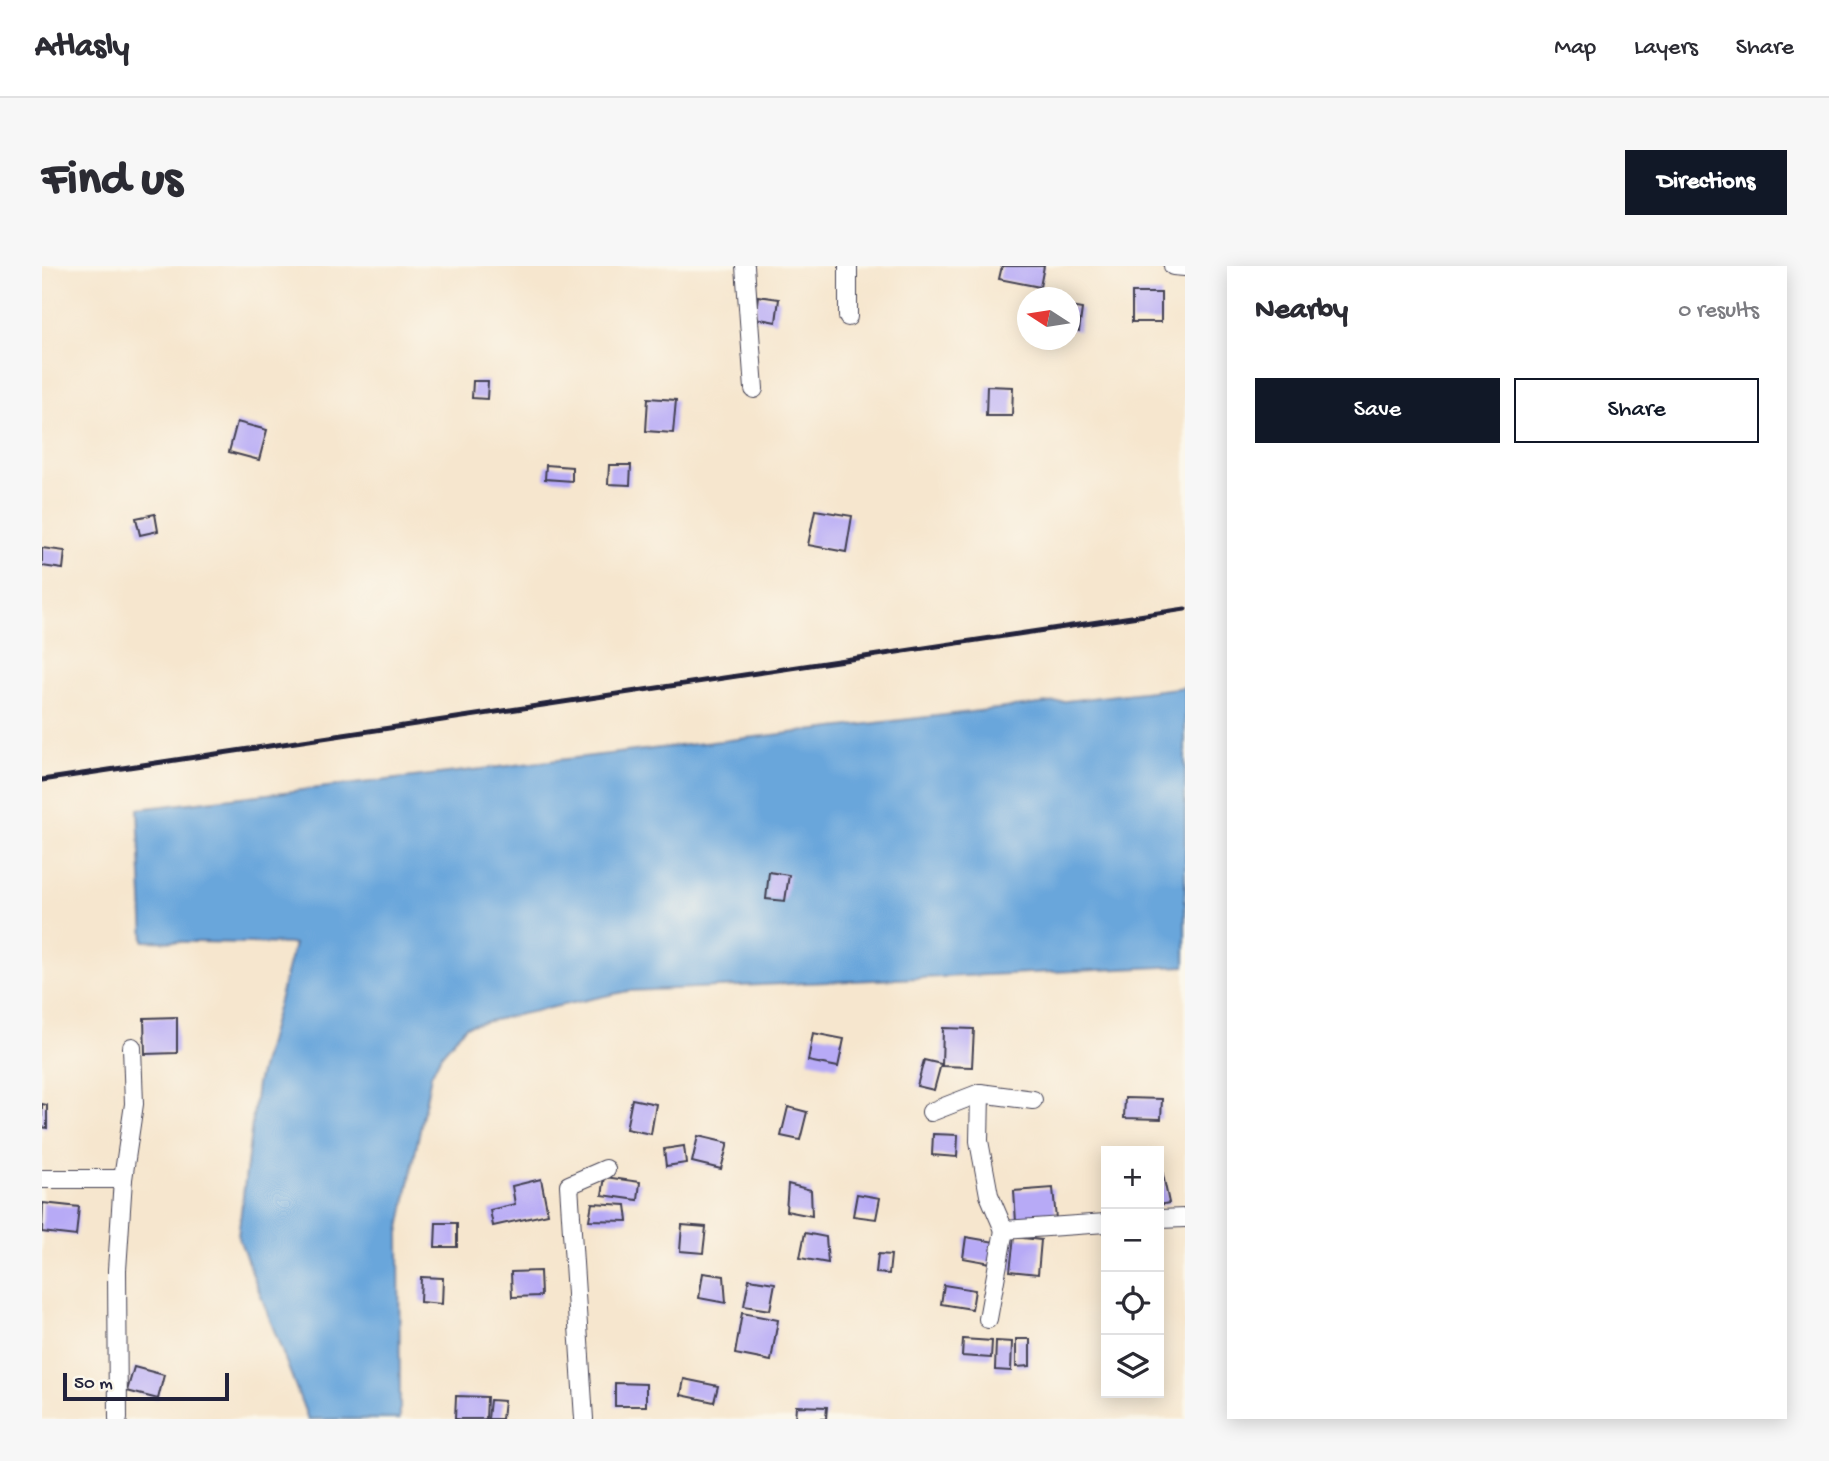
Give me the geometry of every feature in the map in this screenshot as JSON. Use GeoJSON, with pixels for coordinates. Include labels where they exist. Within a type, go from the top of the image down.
{"type":"FeatureCollection","features":[{"type":"Feature","properties":{"kind":"street"},"geometry":{"type":"LineString","coordinates":[[746,266],[754,389]]}},
{"type":"Feature","properties":{"kind":"street"},"geometry":{"type":"LineString","coordinates":[[848,266],[848,317]]}},
{"type":"Feature","properties":{"kind":"street"},"geometry":{"type":"LineString","coordinates":[[1173,266],[1185,267]]}},
{"type":"Feature","properties":{"kind":"street"},"geometry":{"type":"LineString","coordinates":[[118,1419],[117,1270],[123,1180],[134,1104],[132,1047]]}},
{"type":"Feature","properties":{"kind":"street"},"geometry":{"type":"LineString","coordinates":[[980,1093],[979,1141],[986,1181],[1004,1230],[988,1319]]}},
{"type":"Feature","properties":{"kind":"street"},"geometry":{"type":"LineString","coordinates":[[931,1112],[980,1093],[1034,1100]]}},
{"type":"Feature","properties":{"kind":"street"},"geometry":{"type":"LineString","coordinates":[[584,1419],[569,1185],[606,1169]]}},
{"type":"Feature","properties":{"kind":"street"},"geometry":{"type":"LineString","coordinates":[[42,1179],[123,1180]]}},
{"type":"Feature","properties":{"kind":"street"},"geometry":{"type":"LineString","coordinates":[[1164,1219],[1185,1218]]}},
{"type":"Feature","properties":{"kind":"street"},"geometry":{"type":"LineString","coordinates":[[1004,1230],[1101,1223]]}},
{"type":"Feature","properties":{"kind":"water"},"geometry":{"type":"Polygon","coordinates":[[[1185,687],[1185,966],[628,991],[466,1026],[441,1055],[431,1075],[399,1233],[400,1419],[308,1419],[238,1236],[257,1084],[294,944],[144,941],[138,809],[1185,687]]]}},
{"type":"Feature","properties":{"kind":"building"},"geometry":{"type":"Polygon","coordinates":[[[1002,266],[1044,266],[1040,287],[999,279],[1002,266]]]}},
{"type":"Feature","properties":{"kind":"building"},"geometry":{"type":"Polygon","coordinates":[[[1132,293],[1161,293],[1161,322],[1132,322],[1132,293]]]}},
{"type":"Feature","properties":{"kind":"building"},"geometry":{"type":"Polygon","coordinates":[[[758,296],[779,299],[776,322],[755,318],[758,296]]]}},
{"type":"Feature","properties":{"kind":"building"},"geometry":{"type":"Polygon","coordinates":[[[473,381],[488,381],[487,399],[472,398],[473,381]]]}},
{"type":"Feature","properties":{"kind":"building"},"geometry":{"type":"Polygon","coordinates":[[[987,386],[1013,387],[1012,416],[986,416],[987,386]]]}},
{"type":"Feature","properties":{"kind":"building"},"geometry":{"type":"Polygon","coordinates":[[[648,398],[676,400],[673,433],[646,431],[648,398]]]}},
{"type":"Feature","properties":{"kind":"building"},"geometry":{"type":"Polygon","coordinates":[[[237,422],[267,430],[259,460],[229,452],[237,422]]]}},
{"type":"Feature","properties":{"kind":"building"},"geometry":{"type":"Polygon","coordinates":[[[546,465],[572,467],[572,481],[545,479],[546,465]]]}},
{"type":"Feature","properties":{"kind":"building"},"geometry":{"type":"Polygon","coordinates":[[[609,465],[631,465],[630,485],[608,484],[609,465]]]}},
{"type":"Feature","properties":{"kind":"building"},"geometry":{"type":"Polygon","coordinates":[[[815,510],[852,516],[846,552],[808,545],[815,510]]]}},
{"type":"Feature","properties":{"kind":"building"},"geometry":{"type":"Polygon","coordinates":[[[155,514],[158,531],[140,535],[136,518],[155,514]]]}},
{"type":"Feature","properties":{"kind":"building"},"geometry":{"type":"Polygon","coordinates":[[[42,548],[65,551],[63,569],[42,566],[42,548]]]}},
{"type":"Feature","properties":{"kind":"building"},"geometry":{"type":"Polygon","coordinates":[[[769,872],[789,875],[785,901],[766,899],[769,872]]]}},
{"type":"Feature","properties":{"kind":"building"},"geometry":{"type":"Polygon","coordinates":[[[177,1017],[177,1053],[145,1054],[144,1018],[177,1017]]]}},
{"type":"Feature","properties":{"kind":"building"},"geometry":{"type":"Polygon","coordinates":[[[943,1028],[974,1029],[972,1067],[942,1066],[943,1028]]]}},
{"type":"Feature","properties":{"kind":"building"},"geometry":{"type":"Polygon","coordinates":[[[813,1033],[844,1039],[838,1067],[808,1061],[813,1033]]]}},
{"type":"Feature","properties":{"kind":"building"},"geometry":{"type":"Polygon","coordinates":[[[924,1060],[941,1064],[934,1090],[917,1086],[924,1060]]]}},
{"type":"Feature","properties":{"kind":"building"},"geometry":{"type":"Polygon","coordinates":[[[1125,1098],[1162,1099],[1161,1119],[1124,1118],[1125,1098]]]}},
{"type":"Feature","properties":{"kind":"building"},"geometry":{"type":"Polygon","coordinates":[[[632,1099],[656,1104],[651,1134],[626,1129],[632,1099]]]}},
{"type":"Feature","properties":{"kind":"building"},"geometry":{"type":"Polygon","coordinates":[[[42,1104],[47,1105],[47,1128],[42,1127],[42,1104]]]}},
{"type":"Feature","properties":{"kind":"building"},"geometry":{"type":"Polygon","coordinates":[[[788,1107],[807,1112],[800,1140],[781,1136],[788,1107]]]}},
{"type":"Feature","properties":{"kind":"building"},"geometry":{"type":"Polygon","coordinates":[[[933,1134],[958,1135],[957,1157],[932,1155],[933,1134]]]}},
{"type":"Feature","properties":{"kind":"building"},"geometry":{"type":"Polygon","coordinates":[[[698,1136],[728,1143],[721,1169],[692,1162],[698,1136]]]}},
{"type":"Feature","properties":{"kind":"building"},"geometry":{"type":"Polygon","coordinates":[[[684,1146],[686,1163],[666,1166],[664,1149],[684,1146]]]}},
{"type":"Feature","properties":{"kind":"building"},"geometry":{"type":"Polygon","coordinates":[[[605,1177],[640,1182],[638,1200],[602,1195],[605,1177]]]}},
{"type":"Feature","properties":{"kind":"building"},"geometry":{"type":"Polygon","coordinates":[[[541,1179],[548,1214],[493,1226],[490,1210],[515,1204],[512,1186],[541,1179]]]}},
{"type":"Feature","properties":{"kind":"building"},"geometry":{"type":"Polygon","coordinates":[[[1164,1179],[1169,1203],[1164,1204],[1164,1179]]]}},
{"type":"Feature","properties":{"kind":"building"},"geometry":{"type":"Polygon","coordinates":[[[788,1184],[811,1190],[812,1216],[786,1211],[788,1184]]]}},
{"type":"Feature","properties":{"kind":"building"},"geometry":{"type":"Polygon","coordinates":[[[1053,1188],[1056,1219],[1016,1222],[1014,1191],[1053,1188]]]}},
{"type":"Feature","properties":{"kind":"building"},"geometry":{"type":"Polygon","coordinates":[[[857,1194],[880,1198],[876,1219],[853,1216],[857,1194]]]}},
{"type":"Feature","properties":{"kind":"building"},"geometry":{"type":"Polygon","coordinates":[[[43,1203],[79,1207],[76,1236],[42,1232],[43,1203]]]}},
{"type":"Feature","properties":{"kind":"building"},"geometry":{"type":"Polygon","coordinates":[[[592,1203],[626,1205],[628,1221],[589,1220],[592,1203]]]}},
{"type":"Feature","properties":{"kind":"building"},"geometry":{"type":"Polygon","coordinates":[[[436,1223],[457,1223],[457,1247],[435,1247],[436,1223]]]}},
{"type":"Feature","properties":{"kind":"building"},"geometry":{"type":"Polygon","coordinates":[[[682,1225],[706,1227],[703,1253],[680,1251],[682,1225]]]}},
{"type":"Feature","properties":{"kind":"building"},"geometry":{"type":"Polygon","coordinates":[[[805,1233],[826,1237],[828,1263],[800,1258],[805,1233]]]}},
{"type":"Feature","properties":{"kind":"building"},"geometry":{"type":"Polygon","coordinates":[[[966,1237],[995,1242],[991,1263],[963,1258],[966,1237]]]}},
{"type":"Feature","properties":{"kind":"building"},"geometry":{"type":"Polygon","coordinates":[[[1014,1237],[1041,1240],[1038,1274],[1010,1271],[1014,1237]]]}},
{"type":"Feature","properties":{"kind":"building"},"geometry":{"type":"Polygon","coordinates":[[[878,1254],[891,1255],[889,1274],[876,1273],[878,1254]]]}},
{"type":"Feature","properties":{"kind":"building"},"geometry":{"type":"Polygon","coordinates":[[[540,1271],[541,1296],[512,1297],[511,1272],[540,1271]]]}},
{"type":"Feature","properties":{"kind":"building"},"geometry":{"type":"Polygon","coordinates":[[[703,1273],[724,1276],[726,1303],[699,1298],[703,1273]]]}},
{"type":"Feature","properties":{"kind":"building"},"geometry":{"type":"Polygon","coordinates":[[[421,1277],[443,1278],[442,1304],[420,1302],[421,1277]]]}},
{"type":"Feature","properties":{"kind":"building"},"geometry":{"type":"Polygon","coordinates":[[[749,1279],[775,1283],[770,1310],[744,1306],[749,1279]]]}},
{"type":"Feature","properties":{"kind":"building"},"geometry":{"type":"Polygon","coordinates":[[[944,1285],[975,1290],[972,1309],[941,1304],[944,1285]]]}},
{"type":"Feature","properties":{"kind":"building"},"geometry":{"type":"Polygon","coordinates":[[[742,1313],[778,1320],[771,1361],[735,1354],[742,1313]]]}},
{"type":"Feature","properties":{"kind":"building"},"geometry":{"type":"Polygon","coordinates":[[[963,1339],[992,1341],[991,1358],[962,1356],[963,1339]]]}},
{"type":"Feature","properties":{"kind":"building"},"geometry":{"type":"Polygon","coordinates":[[[1016,1339],[1030,1339],[1030,1366],[1016,1367],[1016,1339]]]}},
{"type":"Feature","properties":{"kind":"building"},"geometry":{"type":"Polygon","coordinates":[[[996,1341],[1012,1342],[1011,1371],[995,1370],[996,1341]]]}},
{"type":"Feature","properties":{"kind":"building"},"geometry":{"type":"Polygon","coordinates":[[[134,1367],[164,1375],[158,1399],[127,1391],[134,1367]]]}},
{"type":"Feature","properties":{"kind":"building"},"geometry":{"type":"Polygon","coordinates":[[[684,1379],[718,1386],[714,1402],[681,1395],[684,1379]]]}},
{"type":"Feature","properties":{"kind":"building"},"geometry":{"type":"Polygon","coordinates":[[[615,1383],[646,1384],[646,1406],[615,1406],[615,1383]]]}},
{"type":"Feature","properties":{"kind":"building"},"geometry":{"type":"Polygon","coordinates":[[[456,1396],[487,1397],[486,1419],[455,1419],[456,1396]]]}},
{"type":"Feature","properties":{"kind":"building"},"geometry":{"type":"Polygon","coordinates":[[[490,1400],[504,1401],[502,1419],[488,1419],[490,1400]]]}},
{"type":"Feature","properties":{"kind":"building"},"geometry":{"type":"Polygon","coordinates":[[[796,1406],[827,1407],[826,1419],[795,1419],[796,1406]]]}},
{"type":"Feature","properties":{"kind":"railway"},"geometry":{"type":"LineString","coordinates":[[42,780],[1185,609]]}}]}
